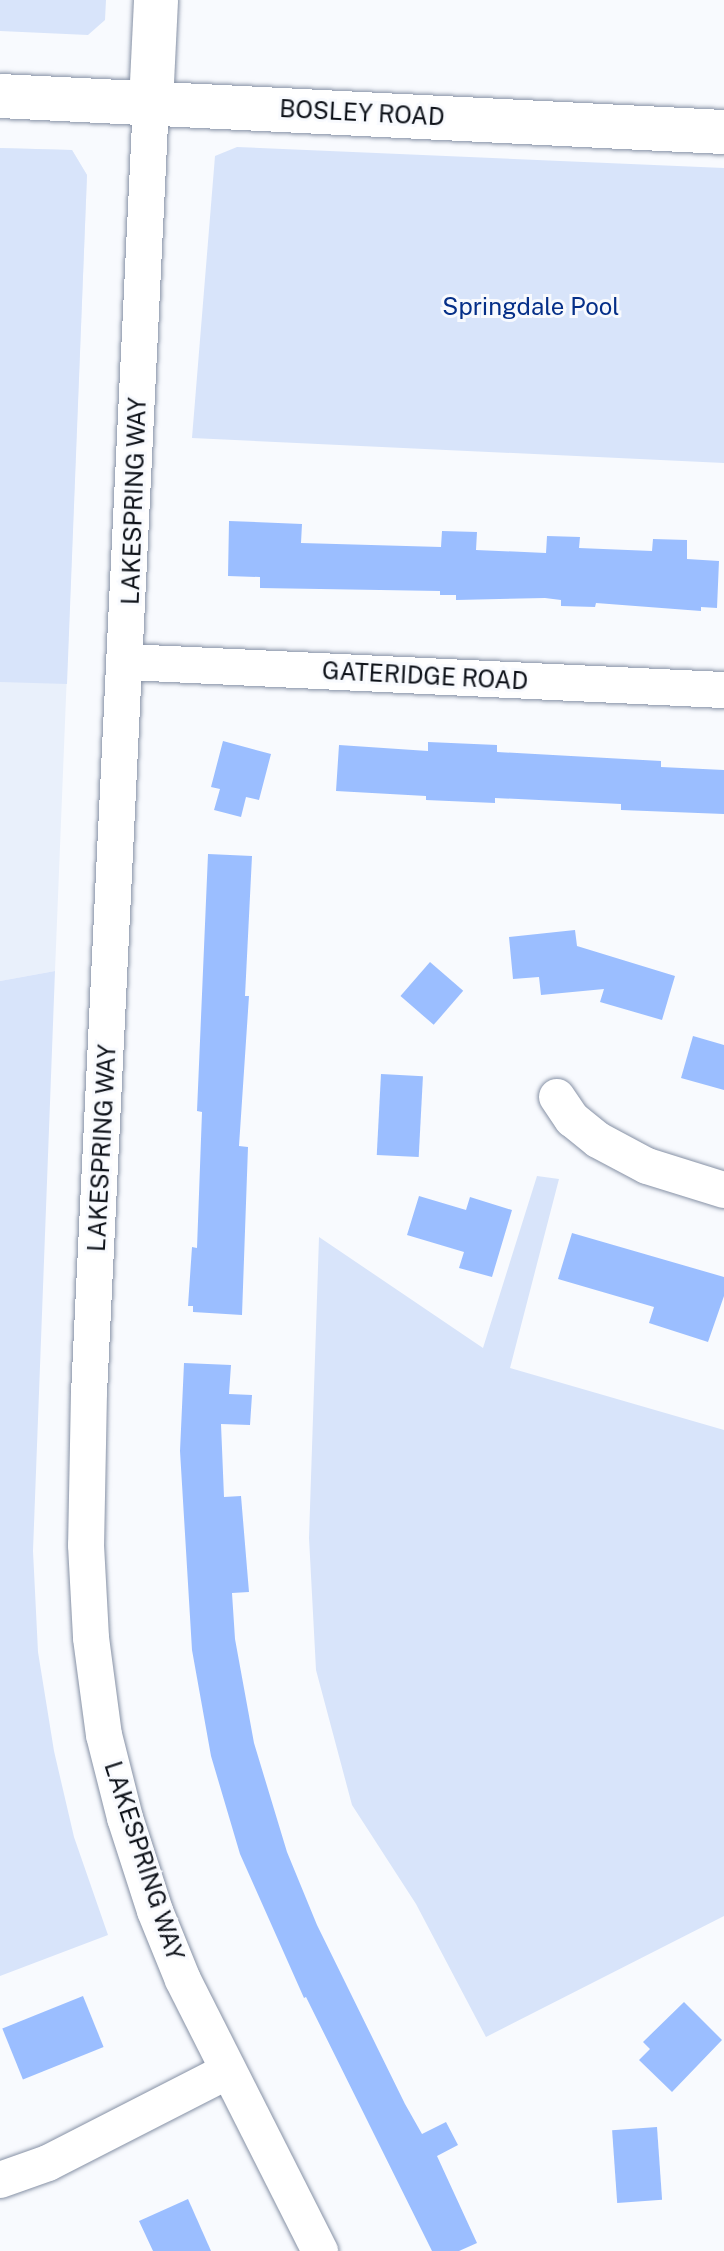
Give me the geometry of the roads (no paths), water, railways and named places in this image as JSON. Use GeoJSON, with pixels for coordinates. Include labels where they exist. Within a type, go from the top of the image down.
{"type":"FeatureCollection","features":[{"type":"Feature","properties":{"kind":"street","name":"LAKESPRING WAY"},"geometry":{"type":"LineString","coordinates":[[156,0],[127,662],[89,1392],[86,1545],[91,1638],[104,1735],[125,1818],[166,1938],[228,2071],[320,2251]]}},
{"type":"Feature","properties":{"kind":"street","name":"BOSLEY ROAD"},"geometry":{"type":"LineString","coordinates":[[0,96],[724,132]]}},
{"type":"Feature","properties":{"kind":"street","name":"GATERIDGE ROAD"},"geometry":{"type":"LineString","coordinates":[[127,662],[724,690]]}},
{"type":"Feature","properties":{"kind":"street"},"geometry":{"type":"LineString","coordinates":[[557,1097],[572,1119],[598,1140],[647,1166],[724,1190]]}},
{"type":"Feature","properties":{"kind":"street"},"geometry":{"type":"LineString","coordinates":[[0,2180],[48,2163],[228,2071]]}},
{"type":"Feature","properties":{"kind":"park label","name":"Springdale Pool"},"geometry":{"type":"Point","coordinates":[531,307]}}]}
